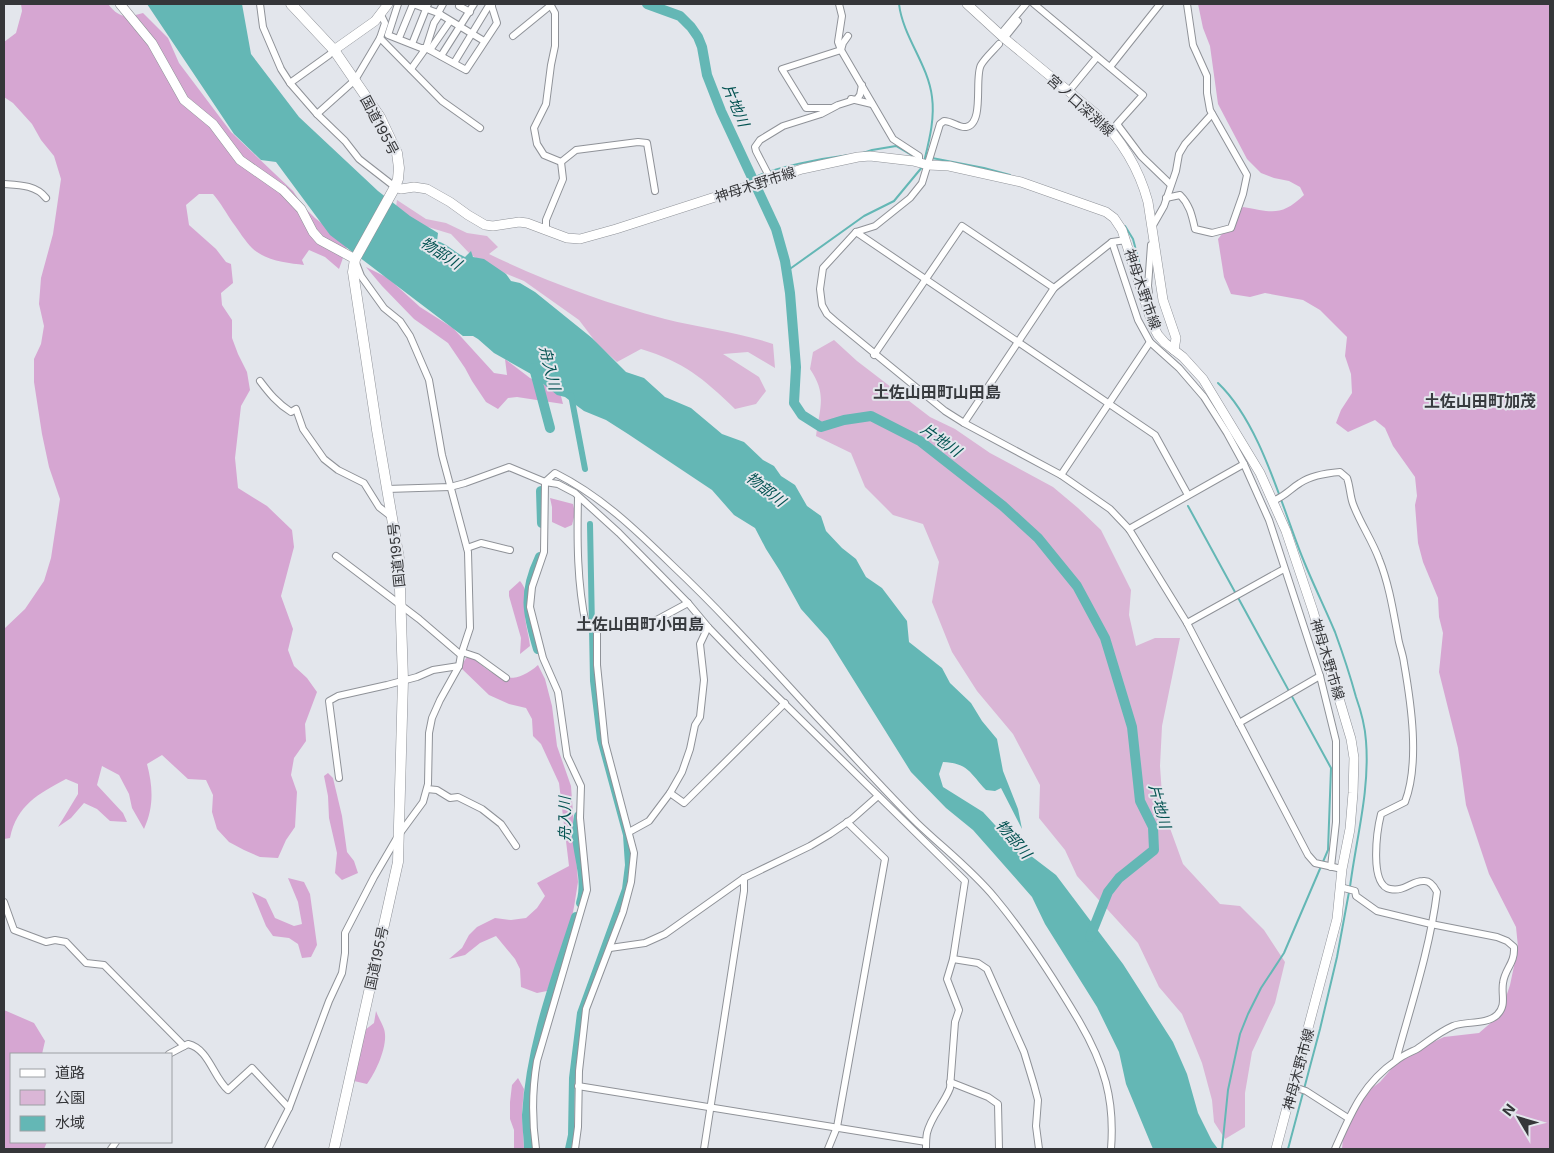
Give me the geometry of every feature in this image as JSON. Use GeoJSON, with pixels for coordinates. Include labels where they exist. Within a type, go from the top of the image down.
{"type":"FeatureCollection","features":[{"type":"Feature","properties":{"kind":"highway","name":"国道195号"},"geometry":{"type":"LineString","coordinates":[[291,4],[334,50],[380,117],[398,154],[400,168],[393,190],[357,256],[354,272],[377,430],[399,559],[403,680],[398,862],[334,1149]]}},
{"type":"Feature","properties":{"kind":"main road"},"geometry":{"type":"LineString","coordinates":[[120,4],[152,43],[184,100],[213,124],[240,160],[282,190],[300,209],[313,232],[320,240],[357,256]]}},
{"type":"Feature","properties":{"kind":"main road","name":"宮ノ口深渕線"},"geometry":{"type":"LineString","coordinates":[[967,4],[1002,38],[1069,91],[1108,127],[1126,151],[1145,190],[1153,224],[1163,300],[1176,338],[1174,350]]}},
{"type":"Feature","properties":{"kind":"main road"},"geometry":{"type":"LineString","coordinates":[[334,50],[383,8]]}},
{"type":"Feature","properties":{"kind":"main road","name":"神母木野市線"},"geometry":{"type":"LineString","coordinates":[[393,190],[414,187],[427,190],[450,202],[485,225],[493,226],[519,222],[536,226],[552,233],[580,239],[616,230],[744,188],[768,178],[802,169],[870,156],[924,161],[1021,182],[1100,209],[1118,222],[1126,240],[1158,335],[1191,364],[1212,390],[1275,500],[1313,611],[1351,739],[1354,758],[1354,793],[1350,829],[1342,869],[1337,919],[1294,1087],[1276,1149]]}},
{"type":"Feature","properties":{"kind":"street"},"geometry":{"type":"LineString","coordinates":[[260,4],[263,27],[281,69],[290,83],[317,114],[345,141],[359,160],[393,190]]}},
{"type":"Feature","properties":{"kind":"street"},"geometry":{"type":"LineString","coordinates":[[398,4],[388,35],[428,49],[466,70],[497,23],[491,5],[454,63]]}},
{"type":"Feature","properties":{"kind":"street"},"geometry":{"type":"LineString","coordinates":[[398,38],[413,4],[427,6],[484,41]]}},
{"type":"Feature","properties":{"kind":"street"},"geometry":{"type":"LineString","coordinates":[[428,49],[434,23],[443,4]]}},
{"type":"Feature","properties":{"kind":"street"},"geometry":{"type":"LineString","coordinates":[[460,4],[459,6],[470,12]]}},
{"type":"Feature","properties":{"kind":"street"},"geometry":{"type":"LineString","coordinates":[[441,56],[474,4]]}},
{"type":"Feature","properties":{"kind":"street"},"geometry":{"type":"LineString","coordinates":[[513,36],[551,4],[555,13],[555,46],[546,104],[534,128],[537,144],[544,156],[561,162]]}},
{"type":"Feature","properties":{"kind":"street"},"geometry":{"type":"LineString","coordinates":[[839,4],[842,16],[838,42],[840,50],[893,139],[924,161]]}},
{"type":"Feature","properties":{"kind":"street"},"geometry":{"type":"LineString","coordinates":[[1002,38],[1026,4]]}},
{"type":"Feature","properties":{"kind":"street"},"geometry":{"type":"LineString","coordinates":[[1170,184],[1141,156],[1116,124],[1143,95],[1032,4],[979,67],[976,118],[971,125],[966,127],[950,121],[944,121],[940,124],[924,161],[922,182],[910,198],[875,226],[856,232],[823,268],[820,289],[822,306],[827,314],[874,355],[945,411],[1061,475],[1110,509],[1129,529],[1187,624],[1308,855],[1315,863],[1342,869]]}},
{"type":"Feature","properties":{"kind":"street"},"geometry":{"type":"LineString","coordinates":[[1110,67],[1160,4]]}},
{"type":"Feature","properties":{"kind":"street"},"geometry":{"type":"LineString","coordinates":[[1166,198],[1180,195],[1186,200],[1195,229],[1212,232],[1231,228],[1244,194],[1247,175],[1212,114],[1208,103],[1206,76],[1194,45],[1187,4]]}},
{"type":"Feature","properties":{"kind":"street"},"geometry":{"type":"LineString","coordinates":[[412,44],[427,6]]}},
{"type":"Feature","properties":{"kind":"street"},"geometry":{"type":"LineString","coordinates":[[317,114],[355,80],[380,38],[385,23],[383,8]]}},
{"type":"Feature","properties":{"kind":"street"},"geometry":{"type":"LineString","coordinates":[[411,70],[450,21]]}},
{"type":"Feature","properties":{"kind":"street"},"geometry":{"type":"LineString","coordinates":[[832,108],[806,108],[782,69],[840,50],[848,36]]}},
{"type":"Feature","properties":{"kind":"street"},"geometry":{"type":"LineString","coordinates":[[380,38],[442,101],[480,128]]}},
{"type":"Feature","properties":{"kind":"street"},"geometry":{"type":"LineString","coordinates":[[290,83],[330,55],[334,50]]}},
{"type":"Feature","properties":{"kind":"street"},"geometry":{"type":"LineString","coordinates":[[1069,91],[1097,57]]}},
{"type":"Feature","properties":{"kind":"street"},"geometry":{"type":"LineString","coordinates":[[768,178],[755,147],[760,140],[783,126],[820,114],[860,95],[862,85]]}},
{"type":"Feature","properties":{"kind":"street"},"geometry":{"type":"LineString","coordinates":[[849,99],[872,104]]}},
{"type":"Feature","properties":{"kind":"street"},"geometry":{"type":"LineString","coordinates":[[1143,293],[1149,292],[1148,275],[1153,224],[1161,212],[1176,171],[1179,154],[1185,144],[1212,114]]}},
{"type":"Feature","properties":{"kind":"street"},"geometry":{"type":"LineString","coordinates":[[561,162],[576,150],[638,142],[647,143],[656,191]]}},
{"type":"Feature","properties":{"kind":"street"},"geometry":{"type":"LineString","coordinates":[[552,233],[546,220],[563,179],[561,162]]}},
{"type":"Feature","properties":{"kind":"street"},"geometry":{"type":"LineString","coordinates":[[4,184],[35,189],[46,198]]}},
{"type":"Feature","properties":{"kind":"street"},"geometry":{"type":"LineString","coordinates":[[874,355],[962,226],[1054,288]]}},
{"type":"Feature","properties":{"kind":"street"},"geometry":{"type":"LineString","coordinates":[[856,232],[1155,435],[1188,495]]}},
{"type":"Feature","properties":{"kind":"street"},"geometry":{"type":"LineString","coordinates":[[964,423],[1054,288],[1112,242],[1126,240]]}},
{"type":"Feature","properties":{"kind":"street"},"geometry":{"type":"LineString","coordinates":[[1112,242],[1138,320],[1150,342],[1179,368],[1204,396],[1227,432],[1244,464],[1269,520],[1320,676],[1336,740],[1336,822],[1331,867]]}},
{"type":"Feature","properties":{"kind":"street"},"geometry":{"type":"LineString","coordinates":[[268,1149],[289,1108],[329,1001],[342,973],[346,954],[345,933],[398,836],[423,802],[427,789],[429,733],[432,718],[459,666],[470,628],[467,548],[442,455],[429,380],[410,336],[400,322],[384,308],[361,276],[357,256]]}},
{"type":"Feature","properties":{"kind":"street"},"geometry":{"type":"LineString","coordinates":[[1061,475],[1150,342]]}},
{"type":"Feature","properties":{"kind":"street"},"geometry":{"type":"LineString","coordinates":[[260,381],[282,406],[291,412],[296,409],[303,430],[324,459],[338,470],[364,483],[379,507],[392,518]]}},
{"type":"Feature","properties":{"kind":"street"},"geometry":{"type":"LineString","coordinates":[[1129,529],[1244,464]]}},
{"type":"Feature","properties":{"kind":"street"},"geometry":{"type":"LineString","coordinates":[[387,489],[450,487],[509,467],[545,482],[558,484],[575,494],[619,533],[688,603],[708,627],[965,881],[953,959],[947,979],[959,1010],[954,1022],[950,1082],[947,1095],[931,1122],[927,1133],[926,1146],[837,1127],[578,1086]]}},
{"type":"Feature","properties":{"kind":"street"},"geometry":{"type":"LineString","coordinates":[[1275,500],[1285,496],[1301,482],[1315,476],[1340,472],[1347,478],[1352,502],[1379,558],[1388,585],[1405,664],[1411,708],[1411,775],[1409,792],[1405,802],[1381,814],[1377,842],[1377,870],[1381,883],[1388,889],[1401,890],[1424,880],[1430,882],[1437,892],[1431,924],[1396,1060]]}},
{"type":"Feature","properties":{"kind":"street"},"geometry":{"type":"LineString","coordinates":[[536,1149],[533,1085],[537,1061],[587,890],[580,818],[580,786],[567,756],[558,692],[543,658],[530,607],[532,587],[544,552],[545,482],[555,473],[574,482],[613,510],[683,575],[915,821],[994,896],[1047,971],[1079,1022],[1093,1049],[1104,1075],[1110,1098],[1113,1127],[1111,1149]]}},
{"type":"Feature","properties":{"kind":"street"},"geometry":{"type":"LineString","coordinates":[[575,1149],[578,1127],[580,1048],[586,1009],[610,948],[631,882],[634,853],[606,743],[597,665],[597,625],[586,625],[582,605],[578,540],[578,498]]}},
{"type":"Feature","properties":{"kind":"street"},"geometry":{"type":"LineString","coordinates":[[467,548],[481,543],[510,550]]}},
{"type":"Feature","properties":{"kind":"street"},"geometry":{"type":"LineString","coordinates":[[336,556],[401,605],[461,654],[476,657],[506,678]]}},
{"type":"Feature","properties":{"kind":"street"},"geometry":{"type":"LineString","coordinates":[[1187,624],[1284,569]]}},
{"type":"Feature","properties":{"kind":"street"},"geometry":{"type":"LineString","coordinates":[[652,623],[688,603]]}},
{"type":"Feature","properties":{"kind":"street"},"geometry":{"type":"LineString","coordinates":[[629,832],[649,821],[670,793],[682,772],[690,749],[695,725],[700,717],[704,680],[700,644],[708,627]]}},
{"type":"Feature","properties":{"kind":"street"},"geometry":{"type":"LineString","coordinates":[[339,778],[329,701],[338,696],[403,680],[433,670],[459,666]]}},
{"type":"Feature","properties":{"kind":"street"},"geometry":{"type":"LineString","coordinates":[[1239,723],[1320,676]]}},
{"type":"Feature","properties":{"kind":"street"},"geometry":{"type":"LineString","coordinates":[[670,793],[684,803],[785,703]]}},
{"type":"Feature","properties":{"kind":"street"},"geometry":{"type":"LineString","coordinates":[[427,789],[437,790],[450,798],[458,797],[482,809],[501,824],[516,846]]}},
{"type":"Feature","properties":{"kind":"street"},"geometry":{"type":"LineString","coordinates":[[610,948],[645,943],[665,934],[744,878],[810,846],[847,822],[878,796]]}},
{"type":"Feature","properties":{"kind":"street"},"geometry":{"type":"LineString","coordinates":[[828,1149],[837,1127],[885,859],[847,822]]}},
{"type":"Feature","properties":{"kind":"street"},"geometry":{"type":"LineString","coordinates":[[704,1149],[744,891],[744,878]]}},
{"type":"Feature","properties":{"kind":"street"},"geometry":{"type":"LineString","coordinates":[[1335,1149],[1359,1097],[1396,1060],[1454,1026],[1496,1016],[1504,1004],[1503,982],[1514,960],[1514,947],[1507,941],[1377,911],[1356,896],[1355,891],[1340,887]]}},
{"type":"Feature","properties":{"kind":"street"},"geometry":{"type":"LineString","coordinates":[[4,902],[14,930],[46,942],[56,940],[66,942],[86,963],[104,964],[184,1046]]}},
{"type":"Feature","properties":{"kind":"street"},"geometry":{"type":"LineString","coordinates":[[953,959],[978,963],[987,969],[1024,1052],[1034,1084],[1038,1100],[1036,1126],[1039,1149]]}},
{"type":"Feature","properties":{"kind":"street"},"geometry":{"type":"LineString","coordinates":[[171,1053],[188,1044],[198,1048],[228,1090],[252,1068],[289,1108]]}},
{"type":"Feature","properties":{"kind":"street"},"geometry":{"type":"LineString","coordinates":[[950,1082],[988,1097],[998,1104],[998,1149]]}},
{"type":"Feature","properties":{"kind":"street"},"geometry":{"type":"LineString","coordinates":[[1294,1087],[1306,1092],[1348,1118]]}},
{"type":"Feature","properties":{"kind":"green space"},"geometry":{"type":"Polygon","coordinates":[[[397,200],[426,219],[446,223],[467,233],[487,236],[498,247],[489,254],[553,282],[643,313],[746,336],[773,344],[775,368],[748,352],[723,354],[759,377],[766,391],[756,404],[735,409],[713,388],[692,372],[656,354],[641,349],[617,362],[598,345],[579,320],[524,281],[495,269],[471,255],[451,234],[418,224],[396,207],[397,200]]]}},
{"type":"Feature","properties":{"kind":"green space"},"geometry":{"type":"Polygon","coordinates":[[[834,340],[857,361],[930,417],[955,429],[990,453],[1053,487],[1101,530],[1131,590],[1129,615],[1136,646],[1155,638],[1180,638],[1162,726],[1160,766],[1163,809],[1183,864],[1220,904],[1240,906],[1264,930],[1285,962],[1275,1003],[1252,1052],[1245,1093],[1245,1127],[1225,1139],[1214,1122],[1212,1100],[1202,1063],[1182,1014],[1159,987],[1138,943],[1077,876],[1065,850],[1039,818],[1040,785],[1013,734],[977,691],[952,652],[932,602],[939,562],[923,524],[893,515],[865,487],[851,453],[816,436],[821,401],[819,386],[810,369],[813,352],[834,340]]]}},
{"type":"Feature","properties":{"kind":"shaded area"},"geometry":{"type":"Polygon","coordinates":[[[21,4],[108,4],[123,16],[143,13],[168,38],[179,63],[231,132],[293,191],[303,206],[315,218],[348,244],[339,269],[325,257],[309,250],[302,260],[304,265],[277,261],[263,256],[252,248],[213,194],[199,194],[186,205],[189,225],[216,249],[226,262],[231,264],[233,283],[221,293],[222,305],[232,320],[232,338],[247,372],[250,390],[241,406],[235,458],[238,488],[267,506],[292,530],[294,547],[281,596],[293,629],[288,650],[294,666],[307,678],[317,692],[305,724],[306,741],[294,758],[291,775],[297,792],[295,827],[286,840],[278,858],[260,857],[229,842],[217,829],[212,812],[213,795],[206,780],[188,779],[162,755],[147,764],[152,797],[150,813],[144,829],[132,808],[129,794],[119,775],[102,766],[97,785],[123,813],[127,822],[110,821],[97,809],[84,803],[71,818],[58,827],[78,794],[78,784],[66,779],[30,802],[18,817],[10,838],[4,839],[4,629],[25,609],[44,581],[51,558],[60,499],[49,467],[42,434],[34,382],[34,359],[41,344],[44,326],[39,304],[41,278],[53,234],[61,179],[54,156],[41,140],[32,124],[13,103],[4,97],[4,42],[16,33],[22,11],[21,4]]]}},
{"type":"Feature","properties":{"kind":"shaded area"},"geometry":{"type":"Polygon","coordinates":[[[1198,4],[1550,4],[1550,1149],[1342,1149],[1344,1127],[1350,1108],[1380,1082],[1393,1067],[1409,1055],[1444,1037],[1479,1033],[1494,1020],[1504,1003],[1510,985],[1518,947],[1516,927],[1489,874],[1466,805],[1458,748],[1439,672],[1443,633],[1439,617],[1438,598],[1423,562],[1418,543],[1415,477],[1393,446],[1385,428],[1375,420],[1348,432],[1336,423],[1341,410],[1352,393],[1351,374],[1345,356],[1347,337],[1320,310],[1303,300],[1265,293],[1250,297],[1231,294],[1224,277],[1218,239],[1243,207],[1269,211],[1282,210],[1304,195],[1300,187],[1289,181],[1261,173],[1247,159],[1218,104],[1210,46],[1203,28],[1198,4]]]}},
{"type":"Feature","properties":{"kind":"shaded area"},"geometry":{"type":"Polygon","coordinates":[[[366,267],[388,278],[420,307],[453,328],[494,373],[507,375],[505,359],[530,378],[560,392],[563,404],[517,397],[508,398],[498,409],[486,402],[448,343],[414,319],[366,267]]]}},
{"type":"Feature","properties":{"kind":"shaded area"},"geometry":{"type":"Polygon","coordinates":[[[550,498],[573,504],[575,513],[572,525],[565,528],[552,522],[550,498]]]}},
{"type":"Feature","properties":{"kind":"shaded area"},"geometry":{"type":"Polygon","coordinates":[[[520,581],[526,593],[525,617],[530,646],[520,654],[521,638],[509,591],[520,581]]]}},
{"type":"Feature","properties":{"kind":"shaded area"},"geometry":{"type":"Polygon","coordinates":[[[469,654],[486,668],[502,677],[519,676],[538,665],[545,679],[552,706],[557,746],[571,786],[578,882],[569,932],[547,991],[537,993],[521,987],[520,969],[515,959],[496,936],[480,943],[465,955],[449,959],[462,948],[469,935],[477,927],[495,918],[511,920],[526,918],[537,908],[545,896],[537,883],[569,866],[559,783],[541,744],[533,736],[532,719],[526,708],[509,704],[489,695],[460,667],[469,654]]]}},
{"type":"Feature","properties":{"kind":"shaded area"},"geometry":{"type":"Polygon","coordinates":[[[328,773],[333,778],[342,816],[347,852],[354,861],[358,873],[342,880],[335,873],[337,853],[329,818],[328,796],[324,776],[328,773]]]}},
{"type":"Feature","properties":{"kind":"shaded area"},"geometry":{"type":"Polygon","coordinates":[[[288,878],[304,882],[310,894],[317,945],[311,957],[302,958],[298,944],[289,938],[273,936],[266,926],[252,892],[266,899],[275,918],[294,926],[302,924],[298,902],[288,878]]]}},
{"type":"Feature","properties":{"kind":"shaded area"},"geometry":{"type":"Polygon","coordinates":[[[4,1010],[34,1023],[45,1041],[42,1053],[10,1053],[10,1143],[47,1143],[44,1149],[4,1149],[4,1010]]]}},
{"type":"Feature","properties":{"kind":"shaded area"},"geometry":{"type":"Polygon","coordinates":[[[376,1011],[384,1029],[385,1042],[378,1065],[367,1084],[354,1081],[365,1030],[374,1023],[376,1011]]]}},
{"type":"Feature","properties":{"kind":"shaded area"},"geometry":{"type":"Polygon","coordinates":[[[518,1078],[524,1089],[522,1112],[524,1149],[514,1149],[514,1130],[510,1119],[512,1085],[518,1078]]]}},
{"type":"Feature","properties":{"kind":"water","name":"物部川"},"geometry":{"type":"Polygon","coordinates":[[[147,4],[242,4],[251,54],[299,117],[378,191],[410,216],[438,233],[437,241],[465,257],[471,251],[473,257],[484,259],[506,274],[511,281],[520,283],[535,292],[592,338],[626,372],[644,378],[665,397],[691,408],[722,434],[744,442],[763,460],[774,466],[781,476],[795,485],[807,506],[821,516],[826,531],[842,548],[856,559],[866,577],[882,588],[907,621],[909,642],[942,668],[950,683],[971,703],[982,721],[997,739],[1003,771],[1018,809],[1022,829],[1001,788],[995,791],[986,790],[968,770],[958,764],[943,762],[939,774],[943,787],[983,812],[1006,837],[1056,875],[1123,964],[1173,1042],[1187,1074],[1198,1113],[1218,1149],[1153,1149],[1126,1084],[1119,1052],[1097,1007],[1045,924],[1032,897],[973,830],[946,808],[911,772],[828,639],[801,609],[755,528],[734,515],[712,490],[628,434],[606,420],[584,411],[565,397],[557,395],[531,374],[494,353],[473,336],[463,336],[330,235],[276,162],[261,160],[234,134],[147,4]]]}},
{"type":"Feature","properties":{"kind":"waterway","name":"片地川"},"geometry":{"type":"LineString","coordinates":[[647,4],[680,16],[698,37],[702,47],[707,75],[721,111],[776,229],[785,261],[790,293],[796,367],[794,403],[802,415],[821,427],[844,420],[871,416],[920,441],[1003,506],[1038,538],[1077,586],[1105,638],[1132,727],[1140,801],[1153,827],[1154,850],[1119,878],[1108,892],[1090,937]]}},
{"type":"Feature","properties":{"kind":"waterway"},"geometry":{"type":"LineString","coordinates":[[899,4],[905,28],[926,73],[932,97],[932,122],[924,162]]}},
{"type":"Feature","properties":{"kind":"waterway"},"geometry":{"type":"LineString","coordinates":[[863,153],[896,146],[915,157]]}},
{"type":"Feature","properties":{"kind":"waterway"},"geometry":{"type":"LineString","coordinates":[[752,179],[785,167],[849,155]]}},
{"type":"Feature","properties":{"kind":"waterway"},"geometry":{"type":"LineString","coordinates":[[932,158],[1010,175]]}},
{"type":"Feature","properties":{"kind":"waterway"},"geometry":{"type":"LineString","coordinates":[[787,271],[864,216],[894,201],[923,166]]}},
{"type":"Feature","properties":{"kind":"waterway"},"geometry":{"type":"LineString","coordinates":[[1125,226],[1133,239],[1141,269]]}},
{"type":"Feature","properties":{"kind":"waterway","name":"舟入川"},"geometry":{"type":"LineString","coordinates":[[534,368],[550,428]]}},
{"type":"Feature","properties":{"kind":"waterway"},"geometry":{"type":"LineString","coordinates":[[1218,383],[1233,400],[1258,442],[1303,559],[1335,632],[1361,713],[1366,741],[1366,778],[1350,887]]}},
{"type":"Feature","properties":{"kind":"waterway"},"geometry":{"type":"LineString","coordinates":[[571,395],[585,469]]}},
{"type":"Feature","properties":{"kind":"waterway","name":"舟入川"},"geometry":{"type":"LineString","coordinates":[[541,491],[542,523]]}},
{"type":"Feature","properties":{"kind":"waterway"},"geometry":{"type":"LineString","coordinates":[[1188,506],[1331,768],[1328,850],[1284,953],[1261,988],[1240,1034],[1228,1090],[1222,1149]]}},
{"type":"Feature","properties":{"kind":"waterway"},"geometry":{"type":"LineString","coordinates":[[568,1149],[571,1135],[572,1078],[580,1013],[625,889],[628,865],[626,835],[600,739],[593,681],[590,524]]}},
{"type":"Feature","properties":{"kind":"waterway","name":"舟入川"},"geometry":{"type":"LineString","coordinates":[[538,649],[531,624],[528,603],[531,581],[540,557]]}},
{"type":"Feature","properties":{"kind":"waterway","name":"舟入川"},"geometry":{"type":"LineString","coordinates":[[579,816],[577,836],[584,886],[581,903]]}},
{"type":"Feature","properties":{"kind":"waterway"},"geometry":{"type":"LineString","coordinates":[[1288,1149],[1320,1029],[1337,957],[1349,892]]}},
{"type":"Feature","properties":{"kind":"waterway","name":"舟入川"},"geometry":{"type":"LineString","coordinates":[[529,1149],[527,1115],[533,1064],[552,990],[576,917]]}},
{"type":"Feature","properties":{"kind":"district","name":"土佐山田町山田島"},"geometry":{"type":"Point","coordinates":[937,392]}},
{"type":"Feature","properties":{"kind":"district","name":"土佐山田町加茂"},"geometry":{"type":"Point","coordinates":[1480,401]}},
{"type":"Feature","properties":{"kind":"district","name":"土佐山田町小田島"},"geometry":{"type":"Point","coordinates":[640,624]}}]}
